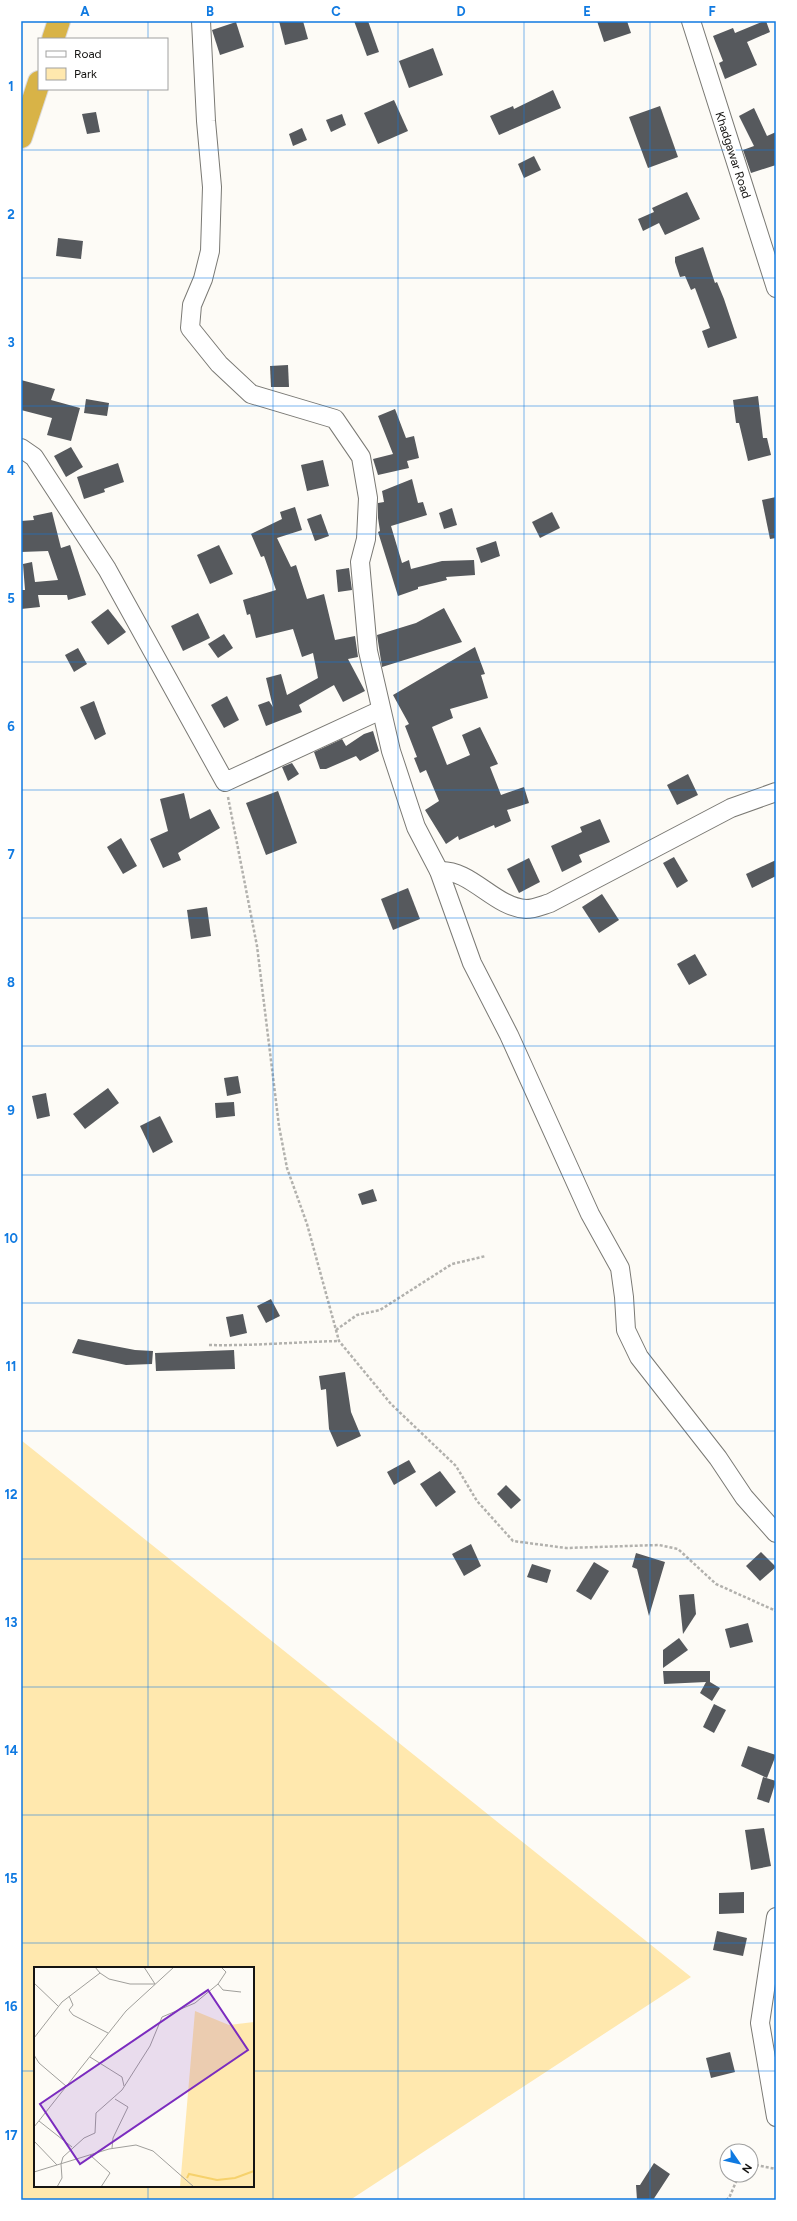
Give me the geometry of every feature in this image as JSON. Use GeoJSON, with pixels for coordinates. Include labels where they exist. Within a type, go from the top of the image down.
{"type":"FeatureCollection","features":[{"type":"Feature","properties":{"kind":"highway"},"geometry":{"type":"LineString","coordinates":[[53,38],[59,21]]}},
{"type":"Feature","properties":{"kind":"highway"},"geometry":{"type":"LineString","coordinates":[[21,137],[38,85]]}},
{"type":"Feature","properties":{"kind":"street","name":"Khadgawar Road"},"geometry":{"type":"LineString","coordinates":[[691,21],[776,288]]}},
{"type":"Feature","properties":{"kind":"street"},"geometry":{"type":"LineString","coordinates":[[206,22],[206,121],[212,187],[210,251],[203,279],[192,306],[190,328],[219,364],[251,394],[335,419],[361,457],[368,498],[366,539],[360,562],[368,651],[391,751],[416,827],[439,871],[472,963],[509,1035],[590,1214],[620,1268],[626,1330],[639,1357],[718,1458],[744,1497],[776,1533]]}},
{"type":"Feature","properties":{"kind":"street"},"geometry":{"type":"LineString","coordinates":[[21,448],[34,458],[106,569],[225,782],[381,710]]}},
{"type":"Feature","properties":{"kind":"street"},"geometry":{"type":"LineString","coordinates":[[439,871],[446,871],[466,879],[512,907],[528,909],[550,903],[730,808],[776,792]]}},
{"type":"Feature","properties":{"kind":"street"},"geometry":{"type":"LineString","coordinates":[[776,1917],[760,2023],[776,2117]]}},
{"type":"Feature","properties":{"kind":"path"},"geometry":{"type":"LineString","coordinates":[[225,782],[257,946],[279,1126],[286,1161],[307,1224],[339,1341],[390,1404],[456,1466],[477,1501],[513,1542],[566,1548],[659,1545],[678,1549],[716,1584],[776,1611]]}},
{"type":"Feature","properties":{"kind":"path"},"geometry":{"type":"LineString","coordinates":[[336,1330],[357,1315],[380,1310],[452,1264],[486,1256]]}},
{"type":"Feature","properties":{"kind":"path"},"geometry":{"type":"LineString","coordinates":[[209,1345],[249,1346],[288,1342],[339,1341]]}},
{"type":"Feature","properties":{"kind":"path"},"geometry":{"type":"LineString","coordinates":[[759,2166],[776,2169]]}},
{"type":"Feature","properties":{"kind":"path"},"geometry":{"type":"LineString","coordinates":[[726,2200],[735,2183]]}},
{"type":"Feature","properties":{"kind":"green space"},"geometry":{"type":"Polygon","coordinates":[[[21,1440],[691,1977],[350,2200],[21,2200],[21,1440]]]}},
{"type":"Feature","properties":{"kind":"building"},"geometry":{"type":"Polygon","coordinates":[[[279,21],[303,21],[308,39],[285,45],[279,21]]]}},
{"type":"Feature","properties":{"kind":"building"},"geometry":{"type":"Polygon","coordinates":[[[354,21],[368,21],[379,52],[367,56],[354,21]]]}},
{"type":"Feature","properties":{"kind":"building"},"geometry":{"type":"Polygon","coordinates":[[[597,21],[627,21],[631,33],[604,42],[597,21]]]}},
{"type":"Feature","properties":{"kind":"building"},"geometry":{"type":"Polygon","coordinates":[[[766,21],[770,32],[747,42],[757,65],[725,79],[719,63],[723,61],[713,36],[733,28],[735,33],[766,21]]]}},
{"type":"Feature","properties":{"kind":"building"},"geometry":{"type":"Polygon","coordinates":[[[236,22],[244,47],[220,55],[212,30],[236,22]]]}},
{"type":"Feature","properties":{"kind":"building"},"geometry":{"type":"Polygon","coordinates":[[[433,48],[443,75],[409,88],[399,61],[433,48]]]}},
{"type":"Feature","properties":{"kind":"building"},"geometry":{"type":"Polygon","coordinates":[[[553,90],[561,108],[499,135],[490,116],[513,106],[514,109],[553,90]]]}},
{"type":"Feature","properties":{"kind":"building"},"geometry":{"type":"Polygon","coordinates":[[[394,100],[408,131],[378,144],[364,113],[394,100]]]}},
{"type":"Feature","properties":{"kind":"building"},"geometry":{"type":"Polygon","coordinates":[[[660,106],[678,157],[648,168],[629,117],[660,106]]]}},
{"type":"Feature","properties":{"kind":"building"},"geometry":{"type":"Polygon","coordinates":[[[754,108],[767,136],[776,132],[776,165],[751,173],[743,150],[754,146],[739,116],[754,108]]]}},
{"type":"Feature","properties":{"kind":"building"},"geometry":{"type":"Polygon","coordinates":[[[96,112],[100,132],[87,134],[82,114],[96,112]]]}},
{"type":"Feature","properties":{"kind":"building"},"geometry":{"type":"Polygon","coordinates":[[[342,114],[346,125],[331,132],[326,120],[342,114]]]}},
{"type":"Feature","properties":{"kind":"building"},"geometry":{"type":"Polygon","coordinates":[[[302,128],[307,140],[293,146],[289,134],[302,128]]]}},
{"type":"Feature","properties":{"kind":"building"},"geometry":{"type":"Polygon","coordinates":[[[534,156],[541,170],[524,178],[518,164],[534,156]]]}},
{"type":"Feature","properties":{"kind":"building"},"geometry":{"type":"Polygon","coordinates":[[[687,192],[700,219],[665,235],[659,223],[643,231],[638,219],[654,212],[652,208],[687,192]]]}},
{"type":"Feature","properties":{"kind":"building"},"geometry":{"type":"Polygon","coordinates":[[[58,238],[83,241],[81,259],[56,256],[58,238]]]}},
{"type":"Feature","properties":{"kind":"building"},"geometry":{"type":"Polygon","coordinates":[[[703,247],[715,283],[717,282],[724,299],[737,338],[708,348],[702,331],[710,328],[695,288],[691,290],[685,276],[680,277],[675,262],[675,257],[703,247]]]}},
{"type":"Feature","properties":{"kind":"building"},"geometry":{"type":"Polygon","coordinates":[[[288,365],[289,387],[271,387],[270,366],[288,365]]]}},
{"type":"Feature","properties":{"kind":"building"},"geometry":{"type":"Polygon","coordinates":[[[21,380],[55,389],[51,400],[80,408],[71,441],[47,435],[52,418],[21,410],[21,380]]]}},
{"type":"Feature","properties":{"kind":"building"},"geometry":{"type":"Polygon","coordinates":[[[758,396],[763,438],[767,438],[771,455],[748,461],[739,423],[736,423],[733,400],[758,396]]]}},
{"type":"Feature","properties":{"kind":"building"},"geometry":{"type":"Polygon","coordinates":[[[86,399],[109,403],[107,416],[84,413],[86,399]]]}},
{"type":"Feature","properties":{"kind":"building"},"geometry":{"type":"Polygon","coordinates":[[[395,409],[406,438],[414,436],[419,458],[407,461],[409,468],[378,475],[373,459],[393,454],[378,416],[395,409]]]}},
{"type":"Feature","properties":{"kind":"building"},"geometry":{"type":"Polygon","coordinates":[[[71,447],[83,467],[66,477],[54,456],[71,447]]]}},
{"type":"Feature","properties":{"kind":"building"},"geometry":{"type":"Polygon","coordinates":[[[323,460],[329,486],[307,491],[301,465],[323,460]]]}},
{"type":"Feature","properties":{"kind":"building"},"geometry":{"type":"Polygon","coordinates":[[[118,463],[124,482],[104,489],[105,492],[84,499],[77,477],[118,463]]]}},
{"type":"Feature","properties":{"kind":"building"},"geometry":{"type":"Polygon","coordinates":[[[412,479],[418,503],[423,502],[427,515],[391,526],[402,563],[409,560],[411,569],[442,561],[474,560],[475,575],[446,577],[447,580],[418,587],[418,589],[398,596],[378,532],[380,531],[378,503],[384,502],[382,491],[412,479]]]}},
{"type":"Feature","properties":{"kind":"building"},"geometry":{"type":"Polygon","coordinates":[[[776,497],[776,538],[770,539],[762,500],[776,497]]]}},
{"type":"Feature","properties":{"kind":"building"},"geometry":{"type":"Polygon","coordinates":[[[295,507],[302,530],[277,538],[291,567],[296,565],[307,599],[324,594],[335,640],[355,636],[358,657],[348,659],[365,691],[343,702],[334,685],[299,705],[302,712],[266,726],[258,705],[269,701],[273,707],[266,678],[281,674],[287,695],[318,678],[313,653],[302,657],[293,629],[256,638],[250,614],[247,615],[243,600],[276,590],[264,556],[261,557],[251,534],[282,519],[280,512],[295,507]]]}},
{"type":"Feature","properties":{"kind":"building"},"geometry":{"type":"Polygon","coordinates":[[[452,508],[457,525],[444,529],[439,513],[452,508]]]}},
{"type":"Feature","properties":{"kind":"building"},"geometry":{"type":"Polygon","coordinates":[[[52,512],[61,548],[70,545],[86,595],[68,600],[67,595],[38,595],[40,607],[21,609],[21,590],[25,590],[23,564],[32,562],[35,582],[58,580],[48,551],[21,552],[21,521],[34,520],[33,516],[52,512]]]}},
{"type":"Feature","properties":{"kind":"building"},"geometry":{"type":"Polygon","coordinates":[[[552,512],[560,528],[540,538],[532,522],[552,512]]]}},
{"type":"Feature","properties":{"kind":"building"},"geometry":{"type":"Polygon","coordinates":[[[321,514],[329,536],[315,541],[307,519],[321,514]]]}},
{"type":"Feature","properties":{"kind":"building"},"geometry":{"type":"Polygon","coordinates":[[[496,541],[500,556],[481,563],[476,548],[496,541]]]}},
{"type":"Feature","properties":{"kind":"building"},"geometry":{"type":"Polygon","coordinates":[[[219,545],[233,574],[210,584],[197,555],[219,545]]]}},
{"type":"Feature","properties":{"kind":"building"},"geometry":{"type":"Polygon","coordinates":[[[349,568],[352,590],[338,592],[336,570],[349,568]]]}},
{"type":"Feature","properties":{"kind":"building"},"geometry":{"type":"Polygon","coordinates":[[[444,608],[462,642],[382,667],[377,635],[416,623],[444,608]]]}},
{"type":"Feature","properties":{"kind":"building"},"geometry":{"type":"Polygon","coordinates":[[[108,609],[126,632],[108,645],[91,622],[108,609]]]}},
{"type":"Feature","properties":{"kind":"building"},"geometry":{"type":"Polygon","coordinates":[[[198,613],[210,638],[183,651],[171,626],[198,613]]]}},
{"type":"Feature","properties":{"kind":"building"},"geometry":{"type":"Polygon","coordinates":[[[224,634],[233,648],[218,658],[208,644],[224,634]]]}},
{"type":"Feature","properties":{"kind":"building"},"geometry":{"type":"Polygon","coordinates":[[[475,647],[485,674],[481,675],[488,698],[450,709],[453,718],[432,727],[447,765],[470,755],[462,735],[480,727],[498,764],[490,767],[501,795],[524,787],[529,803],[507,810],[511,821],[495,828],[494,825],[459,840],[458,836],[446,844],[425,810],[439,801],[426,770],[420,773],[414,758],[417,757],[405,726],[409,724],[393,695],[475,647]]]}},
{"type":"Feature","properties":{"kind":"building"},"geometry":{"type":"Polygon","coordinates":[[[78,648],[87,664],[74,672],[65,655],[78,648]]]}},
{"type":"Feature","properties":{"kind":"building"},"geometry":{"type":"Polygon","coordinates":[[[227,696],[239,720],[224,728],[211,705],[227,696]]]}},
{"type":"Feature","properties":{"kind":"building"},"geometry":{"type":"Polygon","coordinates":[[[94,701],[106,734],[95,740],[80,707],[94,701]]]}},
{"type":"Feature","properties":{"kind":"building"},"geometry":{"type":"Polygon","coordinates":[[[373,731],[379,751],[360,761],[356,756],[326,769],[320,769],[314,752],[342,739],[346,746],[364,734],[373,731]]]}},
{"type":"Feature","properties":{"kind":"building"},"geometry":{"type":"Polygon","coordinates":[[[292,763],[299,774],[288,781],[282,767],[292,763]]]}},
{"type":"Feature","properties":{"kind":"building"},"geometry":{"type":"Polygon","coordinates":[[[688,774],[698,795],[677,805],[667,785],[688,774]]]}},
{"type":"Feature","properties":{"kind":"building"},"geometry":{"type":"Polygon","coordinates":[[[278,791],[297,843],[266,855],[246,803],[278,791]]]}},
{"type":"Feature","properties":{"kind":"building"},"geometry":{"type":"Polygon","coordinates":[[[184,793],[190,819],[210,809],[220,828],[178,853],[181,860],[163,868],[150,839],[168,831],[160,799],[184,793]]]}},
{"type":"Feature","properties":{"kind":"building"},"geometry":{"type":"Polygon","coordinates":[[[600,819],[610,842],[579,855],[582,862],[562,872],[551,846],[582,832],[580,827],[600,819]]]}},
{"type":"Feature","properties":{"kind":"building"},"geometry":{"type":"Polygon","coordinates":[[[121,838],[137,866],[123,874],[107,847],[121,838]]]}},
{"type":"Feature","properties":{"kind":"building"},"geometry":{"type":"Polygon","coordinates":[[[674,857],[688,881],[677,888],[663,863],[674,857]]]}},
{"type":"Feature","properties":{"kind":"building"},"geometry":{"type":"Polygon","coordinates":[[[529,858],[540,882],[519,893],[507,869],[529,858]]]}},
{"type":"Feature","properties":{"kind":"building"},"geometry":{"type":"Polygon","coordinates":[[[776,860],[776,876],[752,888],[746,874],[776,860]]]}},
{"type":"Feature","properties":{"kind":"building"},"geometry":{"type":"Polygon","coordinates":[[[408,888],[420,919],[393,930],[381,899],[408,888]]]}},
{"type":"Feature","properties":{"kind":"building"},"geometry":{"type":"Polygon","coordinates":[[[602,894],[619,920],[599,933],[582,907],[602,894]]]}},
{"type":"Feature","properties":{"kind":"building"},"geometry":{"type":"Polygon","coordinates":[[[207,907],[211,936],[191,939],[187,910],[207,907]]]}},
{"type":"Feature","properties":{"kind":"building"},"geometry":{"type":"Polygon","coordinates":[[[695,954],[707,975],[689,985],[677,964],[695,954]]]}},
{"type":"Feature","properties":{"kind":"building"},"geometry":{"type":"Polygon","coordinates":[[[238,1076],[241,1093],[227,1096],[224,1078],[238,1076]]]}},
{"type":"Feature","properties":{"kind":"building"},"geometry":{"type":"Polygon","coordinates":[[[108,1088],[119,1103],[85,1129],[73,1114],[108,1088]]]}},
{"type":"Feature","properties":{"kind":"building"},"geometry":{"type":"Polygon","coordinates":[[[46,1093],[50,1116],[37,1119],[32,1096],[46,1093]]]}},
{"type":"Feature","properties":{"kind":"building"},"geometry":{"type":"Polygon","coordinates":[[[234,1102],[235,1116],[216,1118],[215,1103],[234,1102]]]}},
{"type":"Feature","properties":{"kind":"building"},"geometry":{"type":"Polygon","coordinates":[[[160,1116],[173,1142],[153,1153],[140,1126],[160,1116]]]}},
{"type":"Feature","properties":{"kind":"building"},"geometry":{"type":"Polygon","coordinates":[[[373,1189],[377,1201],[362,1205],[358,1194],[373,1189]]]}},
{"type":"Feature","properties":{"kind":"building"},"geometry":{"type":"Polygon","coordinates":[[[271,1299],[280,1316],[266,1323],[257,1306],[271,1299]]]}},
{"type":"Feature","properties":{"kind":"building"},"geometry":{"type":"Polygon","coordinates":[[[243,1314],[247,1333],[230,1337],[226,1317],[243,1314]]]}},
{"type":"Feature","properties":{"kind":"building"},"geometry":{"type":"Polygon","coordinates":[[[78,1339],[135,1350],[153,1351],[152,1364],[126,1365],[72,1353],[78,1339]]]}},
{"type":"Feature","properties":{"kind":"building"},"geometry":{"type":"Polygon","coordinates":[[[234,1350],[235,1369],[156,1371],[155,1353],[234,1350]]]}},
{"type":"Feature","properties":{"kind":"building"},"geometry":{"type":"Polygon","coordinates":[[[345,1372],[351,1412],[361,1436],[337,1447],[329,1429],[326,1389],[321,1390],[319,1376],[345,1372]]]}},
{"type":"Feature","properties":{"kind":"building"},"geometry":{"type":"Polygon","coordinates":[[[409,1460],[416,1472],[394,1485],[387,1472],[409,1460]]]}},
{"type":"Feature","properties":{"kind":"building"},"geometry":{"type":"Polygon","coordinates":[[[440,1471],[456,1492],[436,1507],[420,1484],[440,1471]]]}},
{"type":"Feature","properties":{"kind":"building"},"geometry":{"type":"Polygon","coordinates":[[[506,1485],[521,1500],[511,1509],[497,1494],[506,1485]]]}},
{"type":"Feature","properties":{"kind":"building"},"geometry":{"type":"Polygon","coordinates":[[[471,1544],[481,1566],[464,1576],[452,1554],[471,1544]]]}},
{"type":"Feature","properties":{"kind":"building"},"geometry":{"type":"Polygon","coordinates":[[[761,1552],[776,1567],[760,1581],[746,1566],[761,1552]]]}},
{"type":"Feature","properties":{"kind":"building"},"geometry":{"type":"Polygon","coordinates":[[[636,1553],[665,1562],[649,1616],[637,1569],[632,1567],[636,1553]]]}},
{"type":"Feature","properties":{"kind":"building"},"geometry":{"type":"Polygon","coordinates":[[[594,1562],[609,1571],[591,1600],[576,1591],[594,1562]]]}},
{"type":"Feature","properties":{"kind":"building"},"geometry":{"type":"Polygon","coordinates":[[[532,1564],[551,1570],[547,1583],[527,1577],[532,1564]]]}},
{"type":"Feature","properties":{"kind":"building"},"geometry":{"type":"Polygon","coordinates":[[[694,1594],[696,1614],[683,1634],[679,1595],[694,1594]]]}},
{"type":"Feature","properties":{"kind":"building"},"geometry":{"type":"Polygon","coordinates":[[[748,1623],[753,1642],[730,1648],[725,1629],[748,1623]]]}},
{"type":"Feature","properties":{"kind":"building"},"geometry":{"type":"Polygon","coordinates":[[[679,1638],[688,1650],[663,1668],[663,1650],[679,1638]]]}},
{"type":"Feature","properties":{"kind":"building"},"geometry":{"type":"Polygon","coordinates":[[[663,1671],[710,1671],[710,1682],[720,1688],[712,1701],[700,1693],[706,1682],[664,1684],[663,1671]]]}},
{"type":"Feature","properties":{"kind":"building"},"geometry":{"type":"Polygon","coordinates":[[[714,1704],[726,1710],[714,1733],[703,1727],[714,1704]]]}},
{"type":"Feature","properties":{"kind":"building"},"geometry":{"type":"Polygon","coordinates":[[[748,1746],[776,1755],[767,1778],[741,1766],[748,1746]]]}},
{"type":"Feature","properties":{"kind":"building"},"geometry":{"type":"Polygon","coordinates":[[[763,1777],[776,1781],[769,1803],[757,1799],[763,1777]]]}},
{"type":"Feature","properties":{"kind":"building"},"geometry":{"type":"Polygon","coordinates":[[[764,1828],[771,1866],[751,1870],[745,1830],[764,1828]]]}},
{"type":"Feature","properties":{"kind":"building"},"geometry":{"type":"Polygon","coordinates":[[[744,1892],[744,1913],[719,1914],[719,1893],[744,1892]]]}},
{"type":"Feature","properties":{"kind":"building"},"geometry":{"type":"Polygon","coordinates":[[[717,1931],[747,1938],[743,1956],[713,1950],[717,1931]]]}},
{"type":"Feature","properties":{"kind":"building"},"geometry":{"type":"Polygon","coordinates":[[[730,2052],[735,2072],[711,2078],[706,2058],[730,2052]]]}},
{"type":"Feature","properties":{"kind":"building"},"geometry":{"type":"Polygon","coordinates":[[[654,2163],[670,2174],[653,2200],[637,2200],[636,2185],[640,2185],[654,2163]]]}}]}
